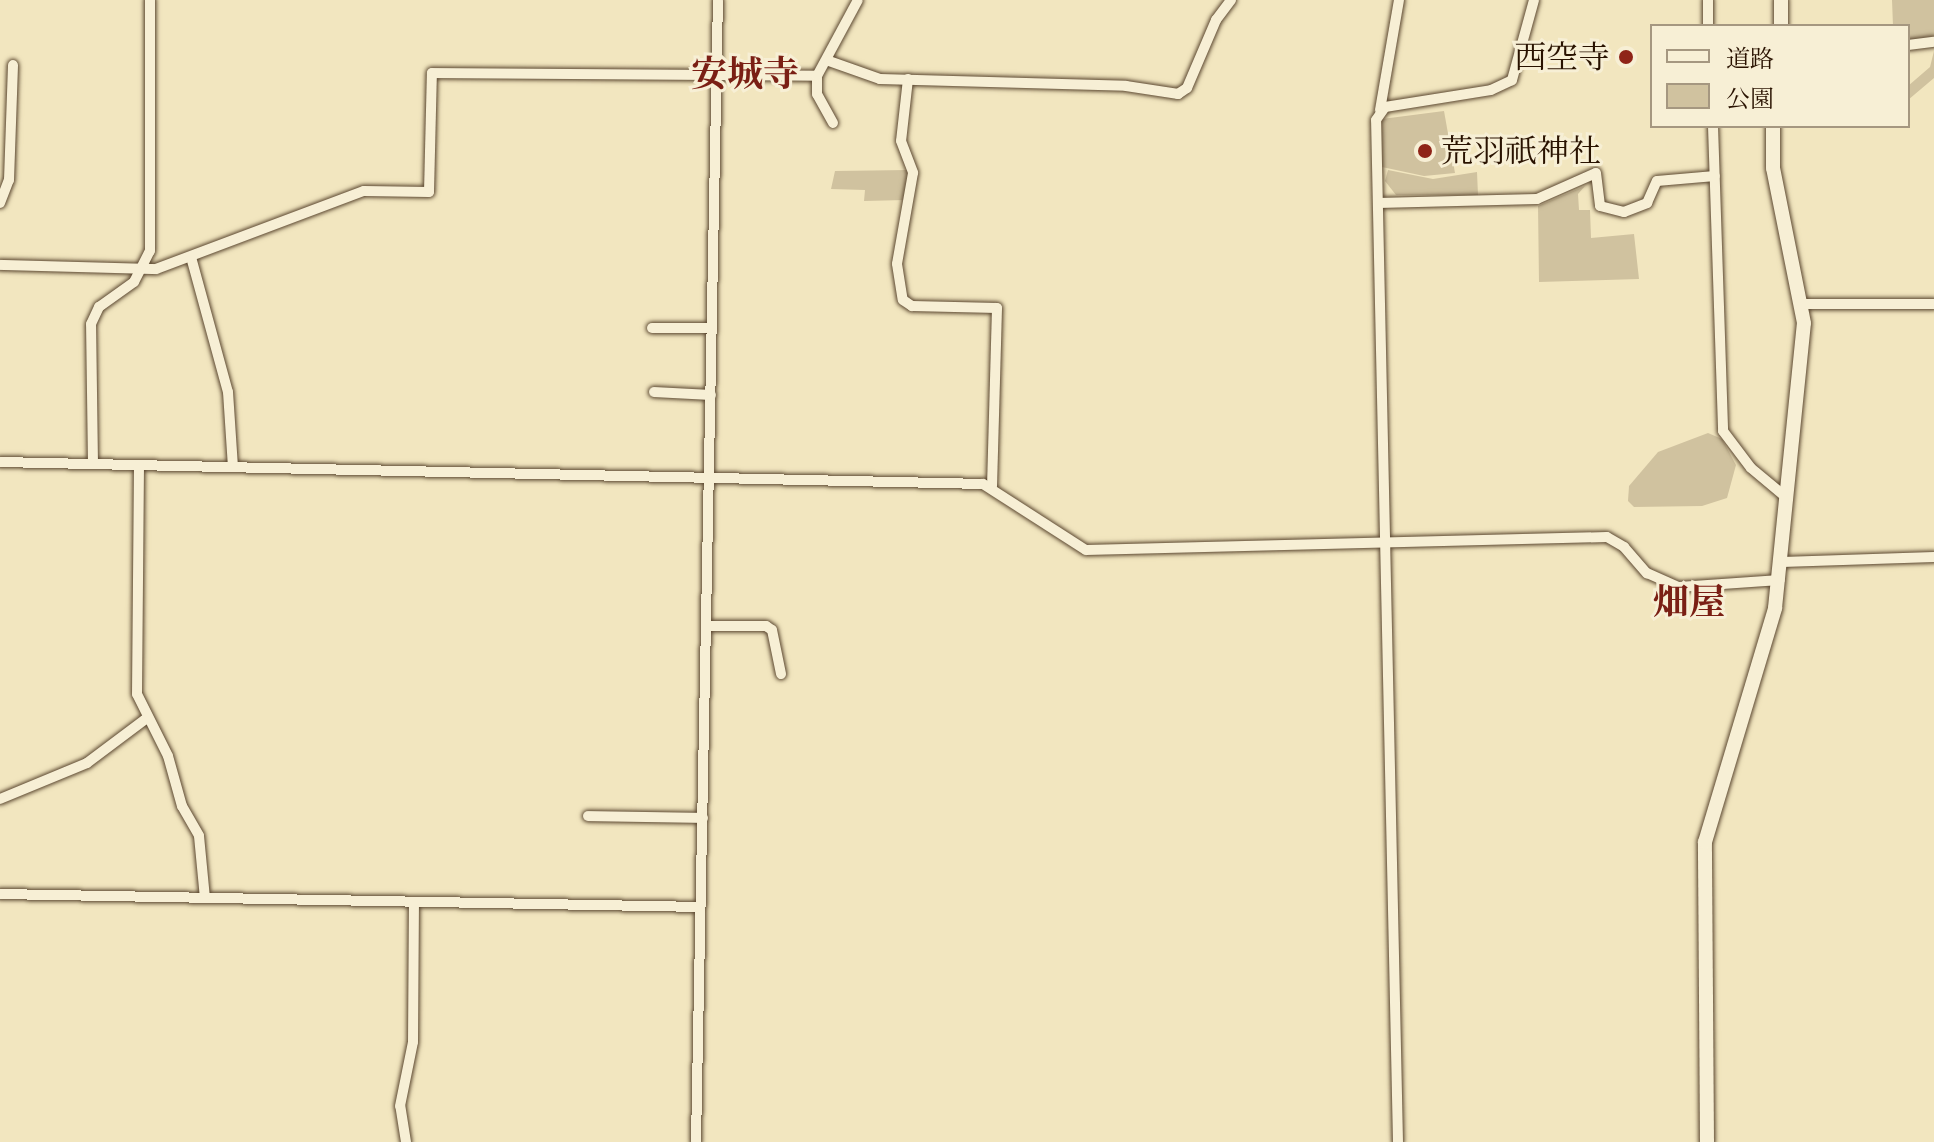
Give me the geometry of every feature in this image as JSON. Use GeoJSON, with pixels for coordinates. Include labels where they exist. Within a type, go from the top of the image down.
{"type":"FeatureCollection","features":[{"type":"Feature","properties":{"kind":"street"},"geometry":{"type":"LineString","coordinates":[[93,464],[91,324],[99,307],[143,270],[152,212],[150,0]]}},
{"type":"Feature","properties":{"kind":"street"},"geometry":{"type":"LineString","coordinates":[[696,1142],[718,0]]}},
{"type":"Feature","properties":{"kind":"street"},"geometry":{"type":"LineString","coordinates":[[833,123],[817,94],[817,76],[829,61],[858,0]]}},
{"type":"Feature","properties":{"kind":"street"},"geometry":{"type":"LineString","coordinates":[[829,61],[880,79],[1126,86],[1178,94],[1187,88],[1216,20],[1231,0]]}},
{"type":"Feature","properties":{"kind":"street"},"geometry":{"type":"LineString","coordinates":[[1398,1142],[1376,120],[1399,0]]}},
{"type":"Feature","properties":{"kind":"street"},"geometry":{"type":"LineString","coordinates":[[1380,110],[1491,90],[1512,80],[1534,0]]}},
{"type":"Feature","properties":{"kind":"street"},"geometry":{"type":"LineString","coordinates":[[1708,0],[1708,24]]}},
{"type":"Feature","properties":{"kind":"street"},"geometry":{"type":"LineString","coordinates":[[1781,0],[1781,24]]}},
{"type":"Feature","properties":{"kind":"street"},"geometry":{"type":"LineString","coordinates":[[1910,45],[1934,42]]}},
{"type":"Feature","properties":{"kind":"street"},"geometry":{"type":"LineString","coordinates":[[0,203],[9,180],[13,65]]}},
{"type":"Feature","properties":{"kind":"street"},"geometry":{"type":"LineString","coordinates":[[0,265],[143,270],[191,257],[364,191],[429,192],[432,73],[817,76]]}},
{"type":"Feature","properties":{"kind":"street"},"geometry":{"type":"LineString","coordinates":[[908,79],[901,141],[913,173],[897,264],[903,300],[912,306],[997,308],[992,486]]}},
{"type":"Feature","properties":{"kind":"street"},"geometry":{"type":"LineString","coordinates":[[1713,128],[1723,431],[1751,468],[1787,498]]}},
{"type":"Feature","properties":{"kind":"street"},"geometry":{"type":"LineString","coordinates":[[1707,1142],[1705,842],[1717,792],[1770,631],[1780,580],[1804,304],[1773,168],[1773,128]]}},
{"type":"Feature","properties":{"kind":"street"},"geometry":{"type":"LineString","coordinates":[[1378,203],[1529,200],[1596,173],[1600,206],[1624,212],[1647,203],[1657,181],[1715,176]]}},
{"type":"Feature","properties":{"kind":"street"},"geometry":{"type":"LineString","coordinates":[[191,257],[228,392],[233,467]]}},
{"type":"Feature","properties":{"kind":"street"},"geometry":{"type":"LineString","coordinates":[[1804,304],[1934,304]]}},
{"type":"Feature","properties":{"kind":"street"},"geometry":{"type":"LineString","coordinates":[[652,328],[712,328]]}},
{"type":"Feature","properties":{"kind":"street"},"geometry":{"type":"LineString","coordinates":[[654,392],[711,395]]}},
{"type":"Feature","properties":{"kind":"street"},"geometry":{"type":"LineString","coordinates":[[0,462],[992,486],[1065,541],[1086,550],[1607,537],[1624,547],[1647,573],[1679,587],[1780,580]]}},
{"type":"Feature","properties":{"kind":"street"},"geometry":{"type":"LineString","coordinates":[[139,465],[135,675],[147,718],[168,756],[182,806],[199,836],[205,898]]}},
{"type":"Feature","properties":{"kind":"street"},"geometry":{"type":"LineString","coordinates":[[1782,562],[1934,557]]}},
{"type":"Feature","properties":{"kind":"street"},"geometry":{"type":"LineString","coordinates":[[706,626],[766,626],[772,630],[781,674]]}},
{"type":"Feature","properties":{"kind":"street"},"geometry":{"type":"LineString","coordinates":[[0,799],[87,763],[147,718]]}},
{"type":"Feature","properties":{"kind":"street"},"geometry":{"type":"LineString","coordinates":[[588,816],[703,818]]}},
{"type":"Feature","properties":{"kind":"street"},"geometry":{"type":"LineString","coordinates":[[0,894],[700,907]]}},
{"type":"Feature","properties":{"kind":"street"},"geometry":{"type":"LineString","coordinates":[[406,1142],[400,1106],[413,1042],[414,902]]}},
{"type":"Feature","properties":{"kind":"green space"},"geometry":{"type":"Polygon","coordinates":[[[1892,0],[1934,0],[1934,37],[1910,40],[1910,24],[1893,24],[1892,0]]]}},
{"type":"Feature","properties":{"kind":"green space"},"geometry":{"type":"Polygon","coordinates":[[[1934,51],[1934,78],[1910,98],[1910,84],[1930,67],[1934,51]]]}},
{"type":"Feature","properties":{"kind":"green space"},"geometry":{"type":"Polygon","coordinates":[[[1444,111],[1455,173],[1424,176],[1382,167],[1382,119],[1444,111]]]}},
{"type":"Feature","properties":{"kind":"green space"},"geometry":{"type":"Polygon","coordinates":[[[908,170],[905,200],[864,201],[865,190],[831,189],[835,171],[908,170]]]}},
{"type":"Feature","properties":{"kind":"green space"},"geometry":{"type":"Polygon","coordinates":[[[1388,170],[1433,179],[1477,172],[1478,195],[1396,195],[1385,181],[1388,170]]]}},
{"type":"Feature","properties":{"kind":"green space"},"geometry":{"type":"Polygon","coordinates":[[[1585,186],[1578,194],[1579,210],[1590,210],[1591,238],[1634,234],[1639,279],[1539,282],[1538,206],[1585,186]]]}},
{"type":"Feature","properties":{"kind":"green space"},"geometry":{"type":"Polygon","coordinates":[[[1708,433],[1722,439],[1736,465],[1727,498],[1702,506],[1634,507],[1628,501],[1629,486],[1658,452],[1708,433]]]}},
{"type":"Feature","properties":{"kind":"place","name":"西空寺"},"geometry":{"type":"Point","coordinates":[1626,57]}},
{"type":"Feature","properties":{"kind":"place","name":"荒羽祇神社"},"geometry":{"type":"Point","coordinates":[1425,151]}},
{"type":"Feature","properties":{"kind":"district","name":"安城寺"},"geometry":{"type":"Point","coordinates":[745,74]}},
{"type":"Feature","properties":{"kind":"district","name":"畑屋"},"geometry":{"type":"Point","coordinates":[1689,602]}}]}
